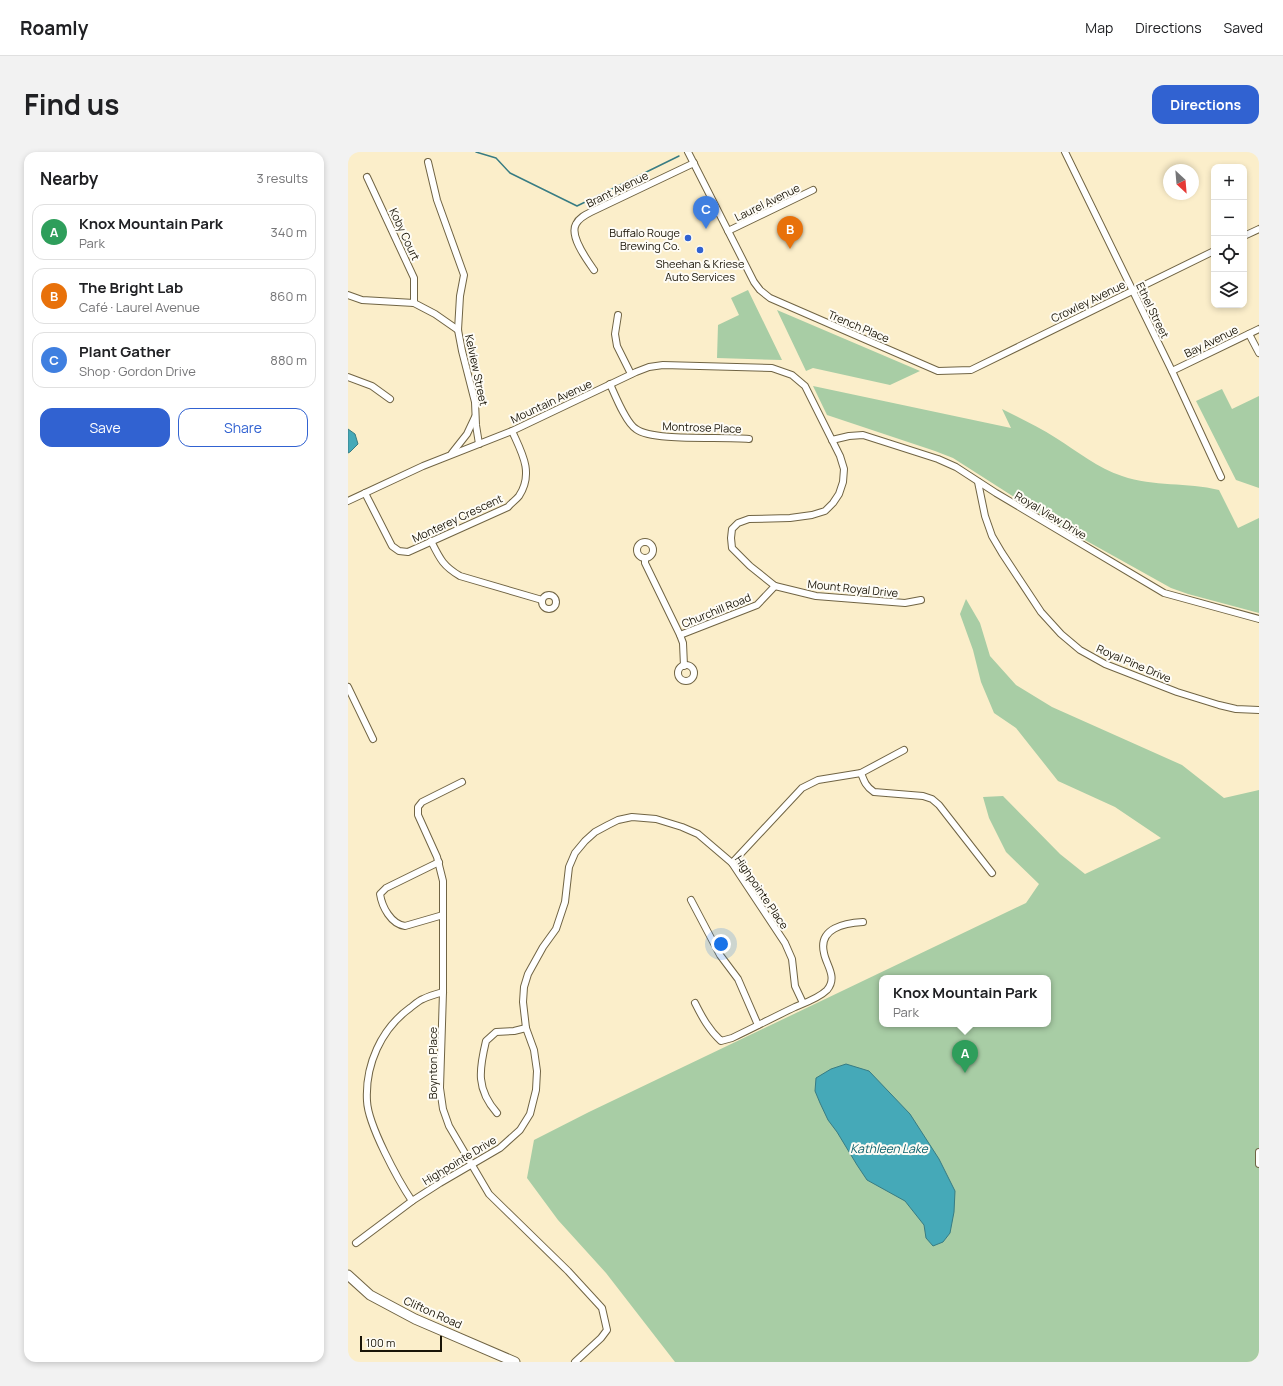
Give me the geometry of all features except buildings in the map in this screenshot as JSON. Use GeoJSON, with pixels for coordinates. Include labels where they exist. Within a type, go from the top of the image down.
{"type":"FeatureCollection","features":[{"type":"Feature","properties":{"kind":"main road","name":"Clifton Road"},"geometry":{"type":"LineString","coordinates":[[348,1275],[370,1295],[415,1319],[515,1362]]}},
{"type":"Feature","properties":{"kind":"street","name":"Trench Place"},"geometry":{"type":"LineString","coordinates":[[688,152],[750,275],[760,290],[770,298],[938,371],[971,370]]}},
{"type":"Feature","properties":{"kind":"street","name":"Ethel Street"},"geometry":{"type":"LineString","coordinates":[[1065,152],[1172,372],[1221,477]]}},
{"type":"Feature","properties":{"kind":"street","name":"Kelview Street"},"geometry":{"type":"LineString","coordinates":[[428,162],[437,200],[464,275],[460,296],[458,330],[475,402],[479,444]]}},
{"type":"Feature","properties":{"kind":"street","name":"Brant Avenue"},"geometry":{"type":"LineString","coordinates":[[594,270],[575,237],[574,228],[579,220],[591,212],[694,163]]}},
{"type":"Feature","properties":{"kind":"street","name":"Koby Court"},"geometry":{"type":"LineString","coordinates":[[367,177],[414,278],[414,302]]}},
{"type":"Feature","properties":{"kind":"street","name":"Laurel Avenue"},"geometry":{"type":"LineString","coordinates":[[728,231],[814,190]]}},
{"type":"Feature","properties":{"kind":"street"},"geometry":{"type":"LineString","coordinates":[[1247,235],[1259,229]]}},
{"type":"Feature","properties":{"kind":"street","name":"Crowley Avenue"},"geometry":{"type":"LineString","coordinates":[[971,370],[1211,252]]}},
{"type":"Feature","properties":{"kind":"street"},"geometry":{"type":"LineString","coordinates":[[348,295],[362,300],[414,302],[458,330]]}},
{"type":"Feature","properties":{"kind":"street"},"geometry":{"type":"LineString","coordinates":[[618,315],[615,334],[617,346],[631,374]]}},
{"type":"Feature","properties":{"kind":"street","name":"Bay Avenue"},"geometry":{"type":"LineString","coordinates":[[1172,372],[1259,329]]}},
{"type":"Feature","properties":{"kind":"street"},"geometry":{"type":"LineString","coordinates":[[1250,334],[1259,353]]}},
{"type":"Feature","properties":{"kind":"street","name":"Mountain Avenue"},"geometry":{"type":"LineString","coordinates":[[348,501],[423,466],[512,431],[631,374],[649,367],[663,365],[772,368]]}},
{"type":"Feature","properties":{"kind":"street","name":"Mount Royal Drive"},"geometry":{"type":"LineString","coordinates":[[772,368],[792,375],[805,386],[832,440],[844,469],[843,482],[839,494],[825,511],[812,515],[790,518],[748,519],[738,523],[732,530],[732,548],[750,566],[775,586],[816,596],[905,603],[921,600]]}},
{"type":"Feature","properties":{"kind":"street"},"geometry":{"type":"LineString","coordinates":[[348,377],[372,386],[390,399]]}},
{"type":"Feature","properties":{"kind":"street","name":"Montrose Place"},"geometry":{"type":"LineString","coordinates":[[610,384],[627,418],[635,429],[645,433],[664,437],[734,437],[749,439]]}},
{"type":"Feature","properties":{"kind":"street"},"geometry":{"type":"LineString","coordinates":[[451,455],[467,434],[476,416]]}},
{"type":"Feature","properties":{"kind":"street","name":"Monterey Crescent"},"geometry":{"type":"LineString","coordinates":[[365,493],[392,546],[399,551],[408,552],[508,507],[519,496],[527,479],[525,460],[512,431]]}},
{"type":"Feature","properties":{"kind":"street","name":"Royal View Drive"},"geometry":{"type":"LineString","coordinates":[[832,440],[849,436],[863,435],[938,459],[956,467],[978,482],[1164,593],[1259,619]]}},
{"type":"Feature","properties":{"kind":"street","name":"Royal Pine Drive"},"geometry":{"type":"LineString","coordinates":[[978,482],[985,516],[992,536],[1002,553],[1041,612],[1061,634],[1080,650],[1105,664],[1177,692],[1236,709],[1259,710]]}},
{"type":"Feature","properties":{"kind":"street"},"geometry":{"type":"LineString","coordinates":[[431,541],[441,560],[449,569],[460,576],[542,600]]}},
{"type":"Feature","properties":{"kind":"street"},"geometry":{"type":"LineString","coordinates":[[645,558],[645,563],[683,643],[684,666]]}},
{"type":"Feature","properties":{"kind":"street","name":"Churchill Road"},"geometry":{"type":"LineString","coordinates":[[680,635],[757,605],[775,586]]}},
{"type":"Feature","properties":{"kind":"street"},"geometry":{"type":"LineString","coordinates":[[348,687],[350,696],[373,739]]}},
{"type":"Feature","properties":{"kind":"street"},"geometry":{"type":"LineString","coordinates":[[732,863],[802,788],[818,780],[861,773],[904,750]]}},
{"type":"Feature","properties":{"kind":"street"},"geometry":{"type":"LineString","coordinates":[[861,773],[864,783],[874,792],[924,796],[932,799],[939,805],[992,873]]}},
{"type":"Feature","properties":{"kind":"street","name":"Boynton Place"},"geometry":{"type":"LineString","coordinates":[[462,782],[422,802],[418,807],[418,815],[439,862],[443,882],[443,992],[440,1088],[443,1109],[449,1126],[471,1166],[489,1194],[568,1271],[602,1308],[607,1330],[601,1338],[575,1362]]}},
{"type":"Feature","properties":{"kind":"street","name":"Highpointe Place"},"geometry":{"type":"LineString","coordinates":[[561,915],[565,902],[569,867],[575,853],[595,832],[618,820],[632,817],[656,819],[682,827],[698,834],[732,863],[784,943],[792,959],[795,986],[803,1004]]}},
{"type":"Feature","properties":{"kind":"street"},"geometry":{"type":"LineString","coordinates":[[439,862],[386,888],[380,894],[392,920],[399,925],[405,926],[443,915]]}},
{"type":"Feature","properties":{"kind":"street"},"geometry":{"type":"LineString","coordinates":[[691,900],[720,955],[738,980],[758,1025]]}},
{"type":"Feature","properties":{"kind":"street","name":"Highpointe Drive"},"geometry":{"type":"LineString","coordinates":[[356,1243],[412,1201],[500,1148],[520,1130],[530,1114],[536,1090],[537,1070],[534,1050],[526,1028],[523,1002],[524,987],[528,974],[542,947],[556,929],[561,915]]}},
{"type":"Feature","properties":{"kind":"street"},"geometry":{"type":"LineString","coordinates":[[695,1003],[708,1026],[721,1041],[732,1038],[803,1004],[826,990],[830,985],[831,970],[824,952],[824,942],[827,934],[836,927],[850,923],[863,922]]}},
{"type":"Feature","properties":{"kind":"street"},"geometry":{"type":"LineString","coordinates":[[412,1201],[396,1173],[370,1119],[367,1102],[368,1077],[373,1057],[391,1026],[404,1012],[422,999],[443,992]]}},
{"type":"Feature","properties":{"kind":"street"},"geometry":{"type":"LineString","coordinates":[[497,1113],[488,1103],[483,1091],[480,1072],[486,1041],[496,1032],[514,1031],[526,1028]]}},
{"type":"Feature","properties":{"kind":"street"},"geometry":{"type":"LineString","coordinates":[[1259,1152],[1259,1164]]}},
{"type":"Feature","properties":{"kind":"green space"},"geometry":{"type":"Polygon","coordinates":[[[748,290],[782,360],[717,358],[718,325],[739,315],[731,298],[748,290]]]}},
{"type":"Feature","properties":{"kind":"green space"},"geometry":{"type":"Polygon","coordinates":[[[777,310],[920,371],[890,385],[813,368],[806,371],[777,310]]]}},
{"type":"Feature","properties":{"kind":"green space"},"geometry":{"type":"Polygon","coordinates":[[[813,386],[1011,428],[1002,409],[1043,430],[1096,464],[1113,473],[1146,482],[1195,486],[1219,490],[1238,528],[1259,518],[1259,613],[1171,588],[1058,525],[953,458],[827,415],[813,386]]]}},
{"type":"Feature","properties":{"kind":"green space"},"geometry":{"type":"Polygon","coordinates":[[[1222,389],[1232,409],[1259,396],[1259,488],[1236,480],[1196,401],[1222,389]]]}},
{"type":"Feature","properties":{"kind":"green space"},"geometry":{"type":"Polygon","coordinates":[[[966,599],[980,623],[990,656],[1016,685],[1052,707],[1182,765],[1224,798],[1259,790],[1259,1362],[675,1362],[606,1273],[558,1220],[527,1178],[534,1140],[589,1112],[1026,903],[1039,884],[1006,852],[989,818],[983,797],[1003,796],[1060,854],[1085,874],[1161,838],[1115,807],[1058,781],[1016,728],[994,713],[981,682],[973,650],[960,614],[966,599]]]}},
{"type":"Feature","properties":{"kind":"water"},"geometry":{"type":"Polygon","coordinates":[[[348,429],[355,434],[358,444],[348,453],[348,429]]]}},
{"type":"Feature","properties":{"kind":"water","name":"Kathleen Lake"},"geometry":{"type":"Polygon","coordinates":[[[846,1064],[869,1071],[910,1114],[939,1159],[955,1191],[954,1212],[950,1233],[943,1242],[933,1246],[926,1238],[924,1225],[905,1201],[867,1180],[828,1120],[815,1091],[816,1078],[831,1069],[846,1064]]]}},
{"type":"Feature","properties":{"kind":"waterway"},"geometry":{"type":"LineString","coordinates":[[476,152],[496,158],[510,173],[577,206],[679,156]]}},
{"type":"Feature","properties":{"kind":"place","name":"Plant Gather"},"geometry":{"type":"Point","coordinates":[706,229]}},
{"type":"Feature","properties":{"kind":"place","name":"Buffalo Rouge Brewing Co."},"geometry":{"type":"Point","coordinates":[688,238]}},
{"type":"Feature","properties":{"kind":"place","name":"The Bright Lab"},"geometry":{"type":"Point","coordinates":[790,249]}},
{"type":"Feature","properties":{"kind":"place","name":"Sheehan & Kriese Auto Services"},"geometry":{"type":"Point","coordinates":[700,250]}},
{"type":"Feature","properties":{"kind":"place","name":"Knox Mountain Park"},"geometry":{"type":"Point","coordinates":[965,1073]}}]}
